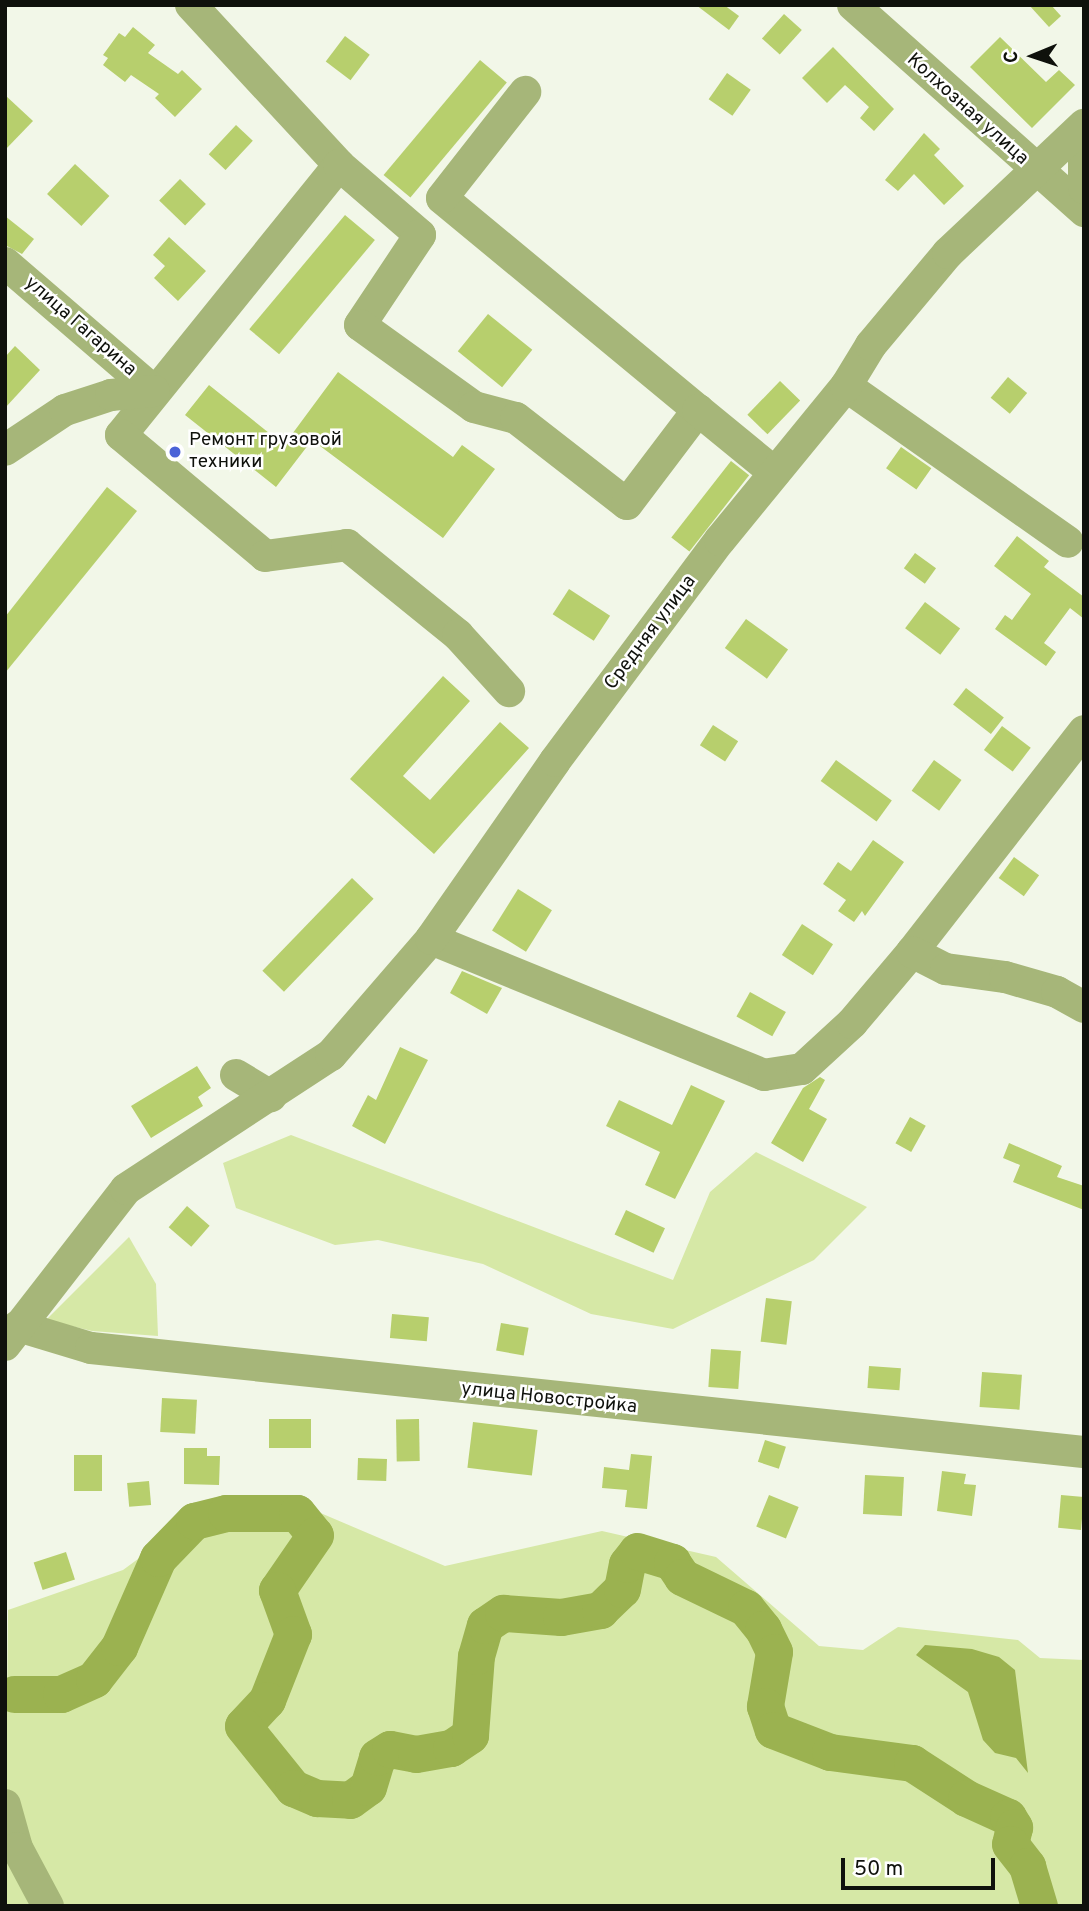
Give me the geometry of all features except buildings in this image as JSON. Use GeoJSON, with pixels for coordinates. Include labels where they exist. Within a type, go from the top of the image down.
{"type":"FeatureCollection","features":[{"type":"Feature","properties":{"kind":"street"},"geometry":{"type":"LineString","coordinates":[[191,5],[339,165],[420,235]]}},
{"type":"Feature","properties":{"kind":"street","name":"Колхозная улица"},"geometry":{"type":"LineString","coordinates":[[853,5],[1036,173],[1084,211]]}},
{"type":"Feature","properties":{"kind":"street"},"geometry":{"type":"LineString","coordinates":[[525,92],[442,198],[360,325],[474,407],[516,418],[628,504],[698,410]]}},
{"type":"Feature","properties":{"kind":"street","name":"Средняя улица"},"geometry":{"type":"LineString","coordinates":[[12,1336],[126,1189],[331,1055],[431,939],[555,761],[775,473],[833,424],[846,386],[871,345],[948,253],[1084,125]]}},
{"type":"Feature","properties":{"kind":"street"},"geometry":{"type":"LineString","coordinates":[[1084,133],[1084,188]]}},
{"type":"Feature","properties":{"kind":"street"},"geometry":{"type":"LineString","coordinates":[[339,165],[121,435],[265,556],[347,545],[458,635],[509,691]]}},
{"type":"Feature","properties":{"kind":"street"},"geometry":{"type":"LineString","coordinates":[[442,198],[775,473]]}},
{"type":"Feature","properties":{"kind":"street","name":"улица Гагарина"},"geometry":{"type":"LineString","coordinates":[[5,263],[154,391]]}},
{"type":"Feature","properties":{"kind":"street"},"geometry":{"type":"LineString","coordinates":[[846,386],[913,418],[1068,542]]}},
{"type":"Feature","properties":{"kind":"street"},"geometry":{"type":"LineString","coordinates":[[7,447],[65,410],[111,395],[154,391]]}},
{"type":"Feature","properties":{"kind":"street"},"geometry":{"type":"LineString","coordinates":[[431,939],[764,1075],[802,1069],[912,953],[1020,806],[1084,731]]}},
{"type":"Feature","properties":{"kind":"street"},"geometry":{"type":"LineString","coordinates":[[912,953],[946,969],[1005,976],[1057,992],[1084,1007]]}},
{"type":"Feature","properties":{"kind":"street"},"geometry":{"type":"LineString","coordinates":[[236,1076],[271,1096]]}},
{"type":"Feature","properties":{"kind":"street","name":"улица Новостройка"},"geometry":{"type":"LineString","coordinates":[[12,1336],[91,1348],[1084,1452]]}},
{"type":"Feature","properties":{"kind":"street"},"geometry":{"type":"LineString","coordinates":[[5,1805],[17,1848],[48,1906]]}},
{"type":"Feature","properties":{"kind":"shaded area"},"geometry":{"type":"Polygon","coordinates":[[[291,1135],[673,1280],[710,1192],[756,1152],[867,1207],[814,1260],[673,1329],[591,1314],[483,1264],[378,1240],[335,1245],[236,1208],[223,1163],[291,1135]]]}},
{"type":"Feature","properties":{"kind":"shaded area"},"geometry":{"type":"Polygon","coordinates":[[[129,1237],[156,1284],[158,1336],[92,1331],[46,1320],[129,1237]]]}},
{"type":"Feature","properties":{"kind":"shaded area"},"geometry":{"type":"Polygon","coordinates":[[[225,1495],[297,1503],[445,1566],[602,1531],[716,1557],[819,1646],[863,1650],[898,1627],[1018,1640],[1040,1658],[1084,1660],[1084,1906],[5,1906],[8,1610],[123,1570],[225,1495]]]}},
{"type":"Feature","properties":{"kind":"shaded area"},"geometry":{"type":"Polygon","coordinates":[[[925,1645],[972,1649],[999,1657],[1015,1670],[1028,1773],[1016,1758],[995,1753],[983,1740],[968,1692],[916,1655],[925,1645]]]}},
{"type":"Feature","properties":{"kind":"waterway"},"geometry":{"type":"LineString","coordinates":[[14,1694],[61,1694],[94,1679],[119,1647],[158,1558],[194,1521],[226,1513],[297,1513],[315,1535],[277,1590],[293,1634],[267,1700],[243,1726],[293,1788],[317,1798],[350,1800],[368,1787],[377,1757],[390,1749],[416,1754],[451,1748],[470,1735],[476,1656],[485,1625],[503,1613],[561,1617],[600,1610],[622,1589],[627,1564],[637,1551],[672,1562],[682,1577],[746,1608],[763,1629],[774,1652],[765,1706],[773,1730],[830,1752],[912,1763],[966,1798],[1008,1817],[1014,1827],[1010,1844],[1027,1866],[1039,1906]]}},
{"type":"Feature","properties":{"kind":"place","name":"Ремонт грузовой техники"},"geometry":{"type":"Point","coordinates":[175,452]}}]}
